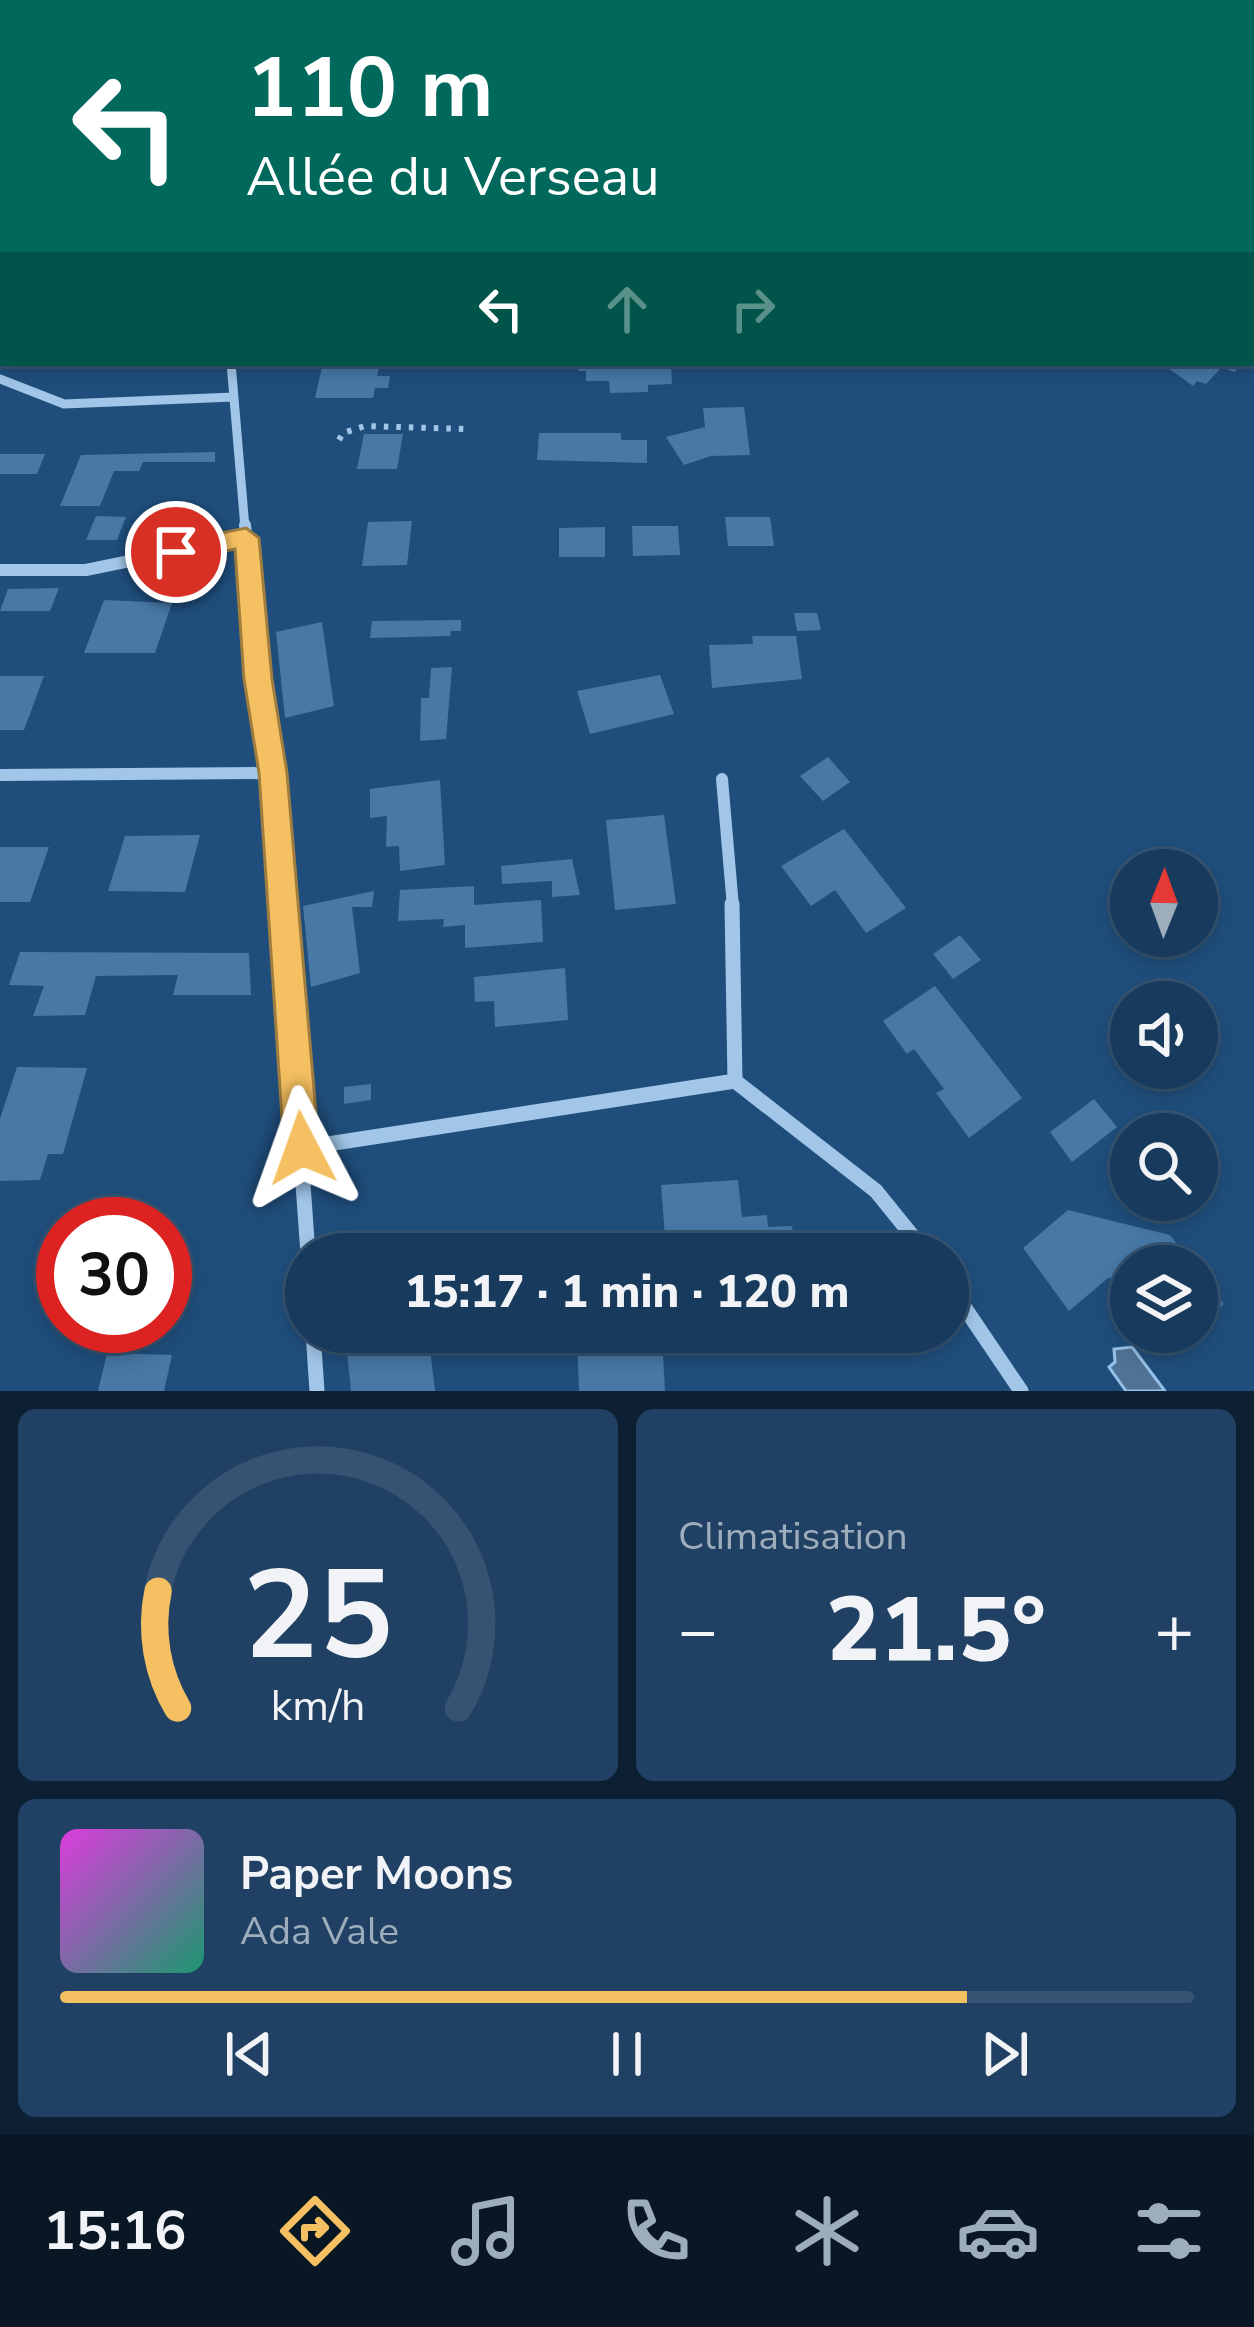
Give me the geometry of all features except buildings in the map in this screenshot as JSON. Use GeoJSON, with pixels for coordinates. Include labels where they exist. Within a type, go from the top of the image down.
{"type":"FeatureCollection","features":[{"type":"Feature","properties":{"kind":"street"},"geometry":{"type":"LineString","coordinates":[[231,366],[258,679],[273,773],[307,1233]]}},
{"type":"Feature","properties":{"kind":"street"},"geometry":{"type":"LineString","coordinates":[[0,379],[64,404],[234,398]]}},
{"type":"Feature","properties":{"kind":"street"},"geometry":{"type":"LineString","coordinates":[[0,569],[86,570],[246,538]]}},
{"type":"Feature","properties":{"kind":"street"},"geometry":{"type":"LineString","coordinates":[[0,775],[273,773]]}},
{"type":"Feature","properties":{"kind":"street"},"geometry":{"type":"LineString","coordinates":[[722,779],[734,907],[735,1081]]}},
{"type":"Feature","properties":{"kind":"street"},"geometry":{"type":"LineString","coordinates":[[302,1148],[735,1081],[875,1191],[910,1233]]}},
{"type":"Feature","properties":{"kind":"street"},"geometry":{"type":"LineString","coordinates":[[969,1314],[1021,1391]]}},
{"type":"Feature","properties":{"kind":"street"},"geometry":{"type":"LineString","coordinates":[[314,1353],[317,1391]]}},
{"type":"Feature","properties":{"kind":"path"},"geometry":{"type":"LineString","coordinates":[[339,440],[343,433],[365,426],[465,429]]}},
{"type":"Feature","properties":{"kind":"water"},"geometry":{"type":"Polygon","coordinates":[[[1114,1353],[1136,1353],[1165,1391],[1126,1391],[1109,1367],[1115,1362],[1114,1353]]]}},
{"type":"Feature","properties":{"kind":"route"},"geometry":{"type":"LineString","coordinates":[[176,552],[246,538],[258,679],[273,773],[302,1148]]}}]}
